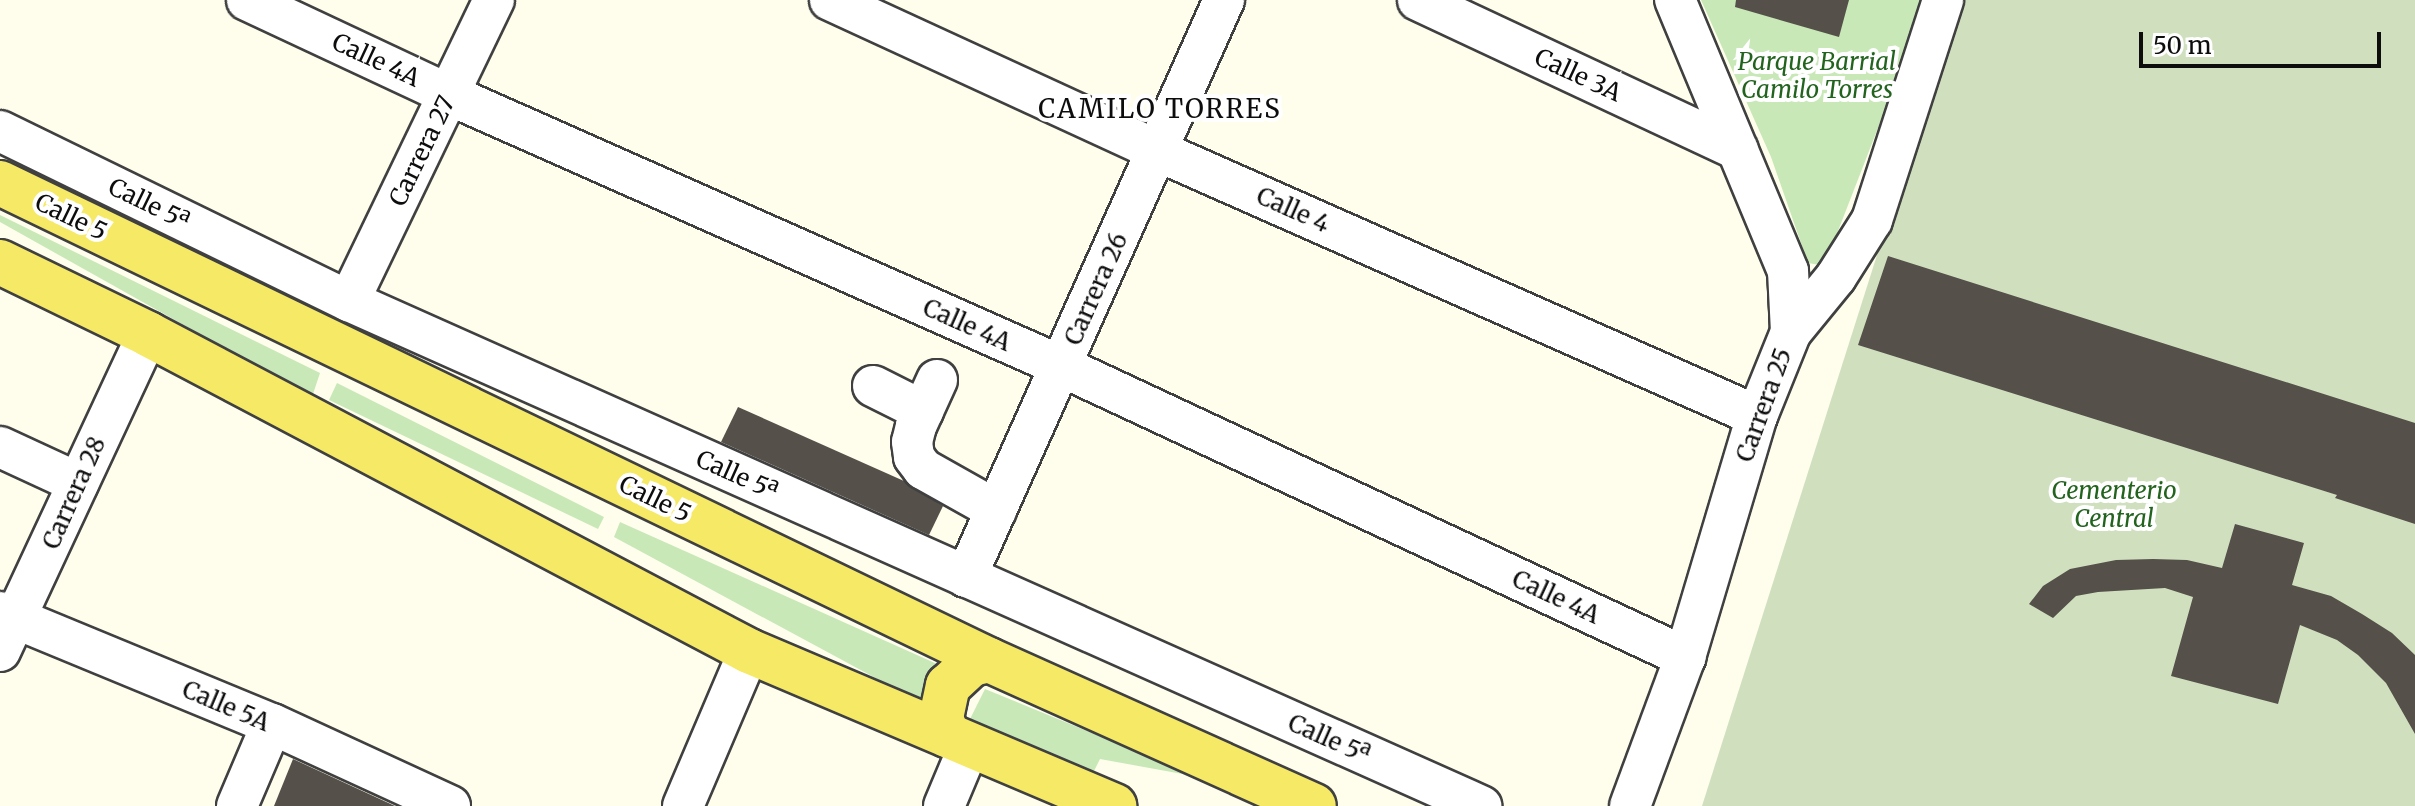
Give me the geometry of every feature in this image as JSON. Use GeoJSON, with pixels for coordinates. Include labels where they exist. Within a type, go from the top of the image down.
{"type":"FeatureCollection","features":[{"type":"Feature","properties":{"kind":"main road","name":"Calle 5"},"geometry":{"type":"LineString","coordinates":[[0,183],[989,660],[1314,806]]}},
{"type":"Feature","properties":{"kind":"main road"},"geometry":{"type":"LineString","coordinates":[[0,262],[148,334],[749,651],[1115,806]]}},
{"type":"Feature","properties":{"kind":"main road"},"geometry":{"type":"LineString","coordinates":[[958,739],[941,718],[948,686],[965,668],[989,660]]}},
{"type":"Feature","properties":{"kind":"street","name":"Calle 4A"},"geometry":{"type":"LineString","coordinates":[[247,0],[450,95],[1061,366],[1685,657]]}},
{"type":"Feature","properties":{"kind":"street","name":"Carrera 27"},"geometry":{"type":"LineString","coordinates":[[349,301],[494,0]]}},
{"type":"Feature","properties":{"kind":"street","name":"Calle 4"},"geometry":{"type":"LineString","coordinates":[[830,0],[1158,151],[1757,416]]}},
{"type":"Feature","properties":{"kind":"street","name":"Carrera 26"},"geometry":{"type":"LineString","coordinates":[[966,577],[1224,0]]}},
{"type":"Feature","properties":{"kind":"street","name":"Calle 3A"},"geometry":{"type":"LineString","coordinates":[[1418,0],[1738,150]]}},
{"type":"Feature","properties":{"kind":"street","name":"Carrera 25"},"geometry":{"type":"LineString","coordinates":[[1641,794],[1757,416],[1791,332],[1788,271],[1675,0]]}},
{"type":"Feature","properties":{"kind":"street"},"geometry":{"type":"LineString","coordinates":[[1791,332],[1836,277],[1872,220],[1943,0]]}},
{"type":"Feature","properties":{"kind":"street","name":"Calle 5ª"},"geometry":{"type":"LineString","coordinates":[[0,131],[349,301],[1481,806]]}},
{"type":"Feature","properties":{"kind":"street","name":"Carrera 28"},"geometry":{"type":"LineString","coordinates":[[6,627],[148,334]]}},
{"type":"Feature","properties":{"kind":"street"},"geometry":{"type":"LineString","coordinates":[[873,386],[930,396],[912,442],[914,457],[923,469],[996,510]]}},
{"type":"Feature","properties":{"kind":"street"},"geometry":{"type":"LineString","coordinates":[[0,447],[78,483]]}},
{"type":"Feature","properties":{"kind":"street","name":"Calle 5A"},"geometry":{"type":"LineString","coordinates":[[6,627],[272,724],[433,803]]}},
{"type":"Feature","properties":{"kind":"street"},"geometry":{"type":"LineString","coordinates":[[683,806],[749,651]]}},
{"type":"Feature","properties":{"kind":"street"},"geometry":{"type":"LineString","coordinates":[[237,806],[272,724]]}},
{"type":"Feature","properties":{"kind":"street"},"geometry":{"type":"LineString","coordinates":[[944,806],[958,739]]}},
{"type":"Feature","properties":{"kind":"green space","name":"Parque Barrial Camilo Torres"},"geometry":{"type":"Polygon","coordinates":[[[1701,0],[1923,0],[1897,79],[1831,249],[1820,265],[1808,263],[1771,157],[1701,0]]]}},
{"type":"Feature","properties":{"kind":"green space","name":"Cementerio Central"},"geometry":{"type":"Polygon","coordinates":[[[1958,0],[2415,0],[2415,806],[1702,806],[1958,0]]]}},
{"type":"Feature","properties":{"kind":"green space"},"geometry":{"type":"Polygon","coordinates":[[[0,215],[320,373],[312,397],[0,222],[0,215]]]}},
{"type":"Feature","properties":{"kind":"green space"},"geometry":{"type":"Polygon","coordinates":[[[337,383],[604,517],[598,529],[329,400],[337,383]]]}},
{"type":"Feature","properties":{"kind":"green space"},"geometry":{"type":"Polygon","coordinates":[[[620,522],[937,664],[920,702],[614,537],[620,522]]]}},
{"type":"Feature","properties":{"kind":"green space"},"geometry":{"type":"Polygon","coordinates":[[[985,689],[1199,777],[1100,759],[1092,775],[969,721],[985,689]]]}},
{"type":"Feature","properties":{"kind":"building"},"geometry":{"type":"Polygon","coordinates":[[[1736,0],[1849,0],[1839,37],[1735,7],[1736,0]]]}},
{"type":"Feature","properties":{"kind":"building"},"geometry":{"type":"Polygon","coordinates":[[[1888,256],[2415,423],[2415,524],[2335,498],[2337,495],[1858,345],[1888,256]]]}},
{"type":"Feature","properties":{"kind":"building"},"geometry":{"type":"Polygon","coordinates":[[[738,407],[904,481],[943,506],[929,535],[721,442],[738,407]]]}},
{"type":"Feature","properties":{"kind":"building"},"geometry":{"type":"Polygon","coordinates":[[[2235,524],[2304,543],[2292,585],[2331,596],[2392,633],[2415,655],[2415,734],[2386,683],[2358,655],[2337,640],[2300,625],[2278,704],[2171,676],[2193,597],[2165,588],[2098,592],[2076,596],[2053,618],[2029,604],[2043,586],[2070,569],[2116,560],[2187,560],[2222,568],[2235,524]]]}},
{"type":"Feature","properties":{"kind":"building"},"geometry":{"type":"Polygon","coordinates":[[[293,759],[395,806],[274,806],[293,759]]]}},
{"type":"Feature","properties":{"kind":"district","name":"CAMILO TORRES"},"geometry":{"type":"Point","coordinates":[1160,109]}}]}
